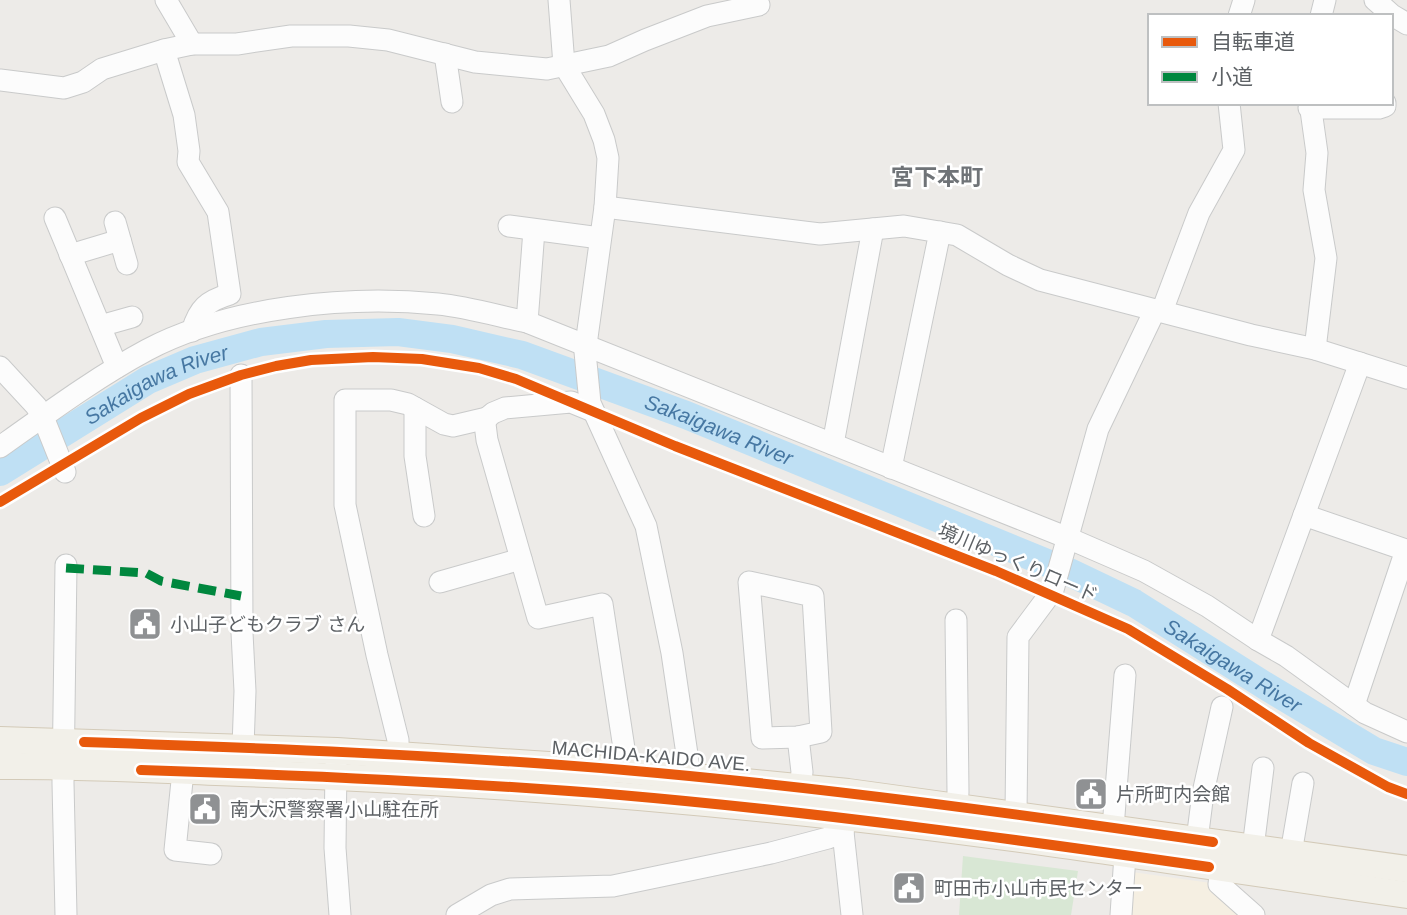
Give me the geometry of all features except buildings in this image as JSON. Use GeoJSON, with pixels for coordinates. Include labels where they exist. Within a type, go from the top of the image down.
{"type":"FeatureCollection","features":[{"type":"Feature","properties":{"kind":"main road","name":"MACHIDA-KAIDO AVE."},"geometry":{"type":"LineString","coordinates":[[0,740],[64,754],[183,771],[337,764],[398,754],[624,770],[800,787],[845,814]]}},
{"type":"Feature","properties":{"kind":"main road","name":"MACHIDA-KAIDO AVE."},"geometry":{"type":"LineString","coordinates":[[0,766],[64,754],[243,747],[337,764],[491,785],[845,814],[956,819],[1016,814],[1197,840],[1223,856],[1252,848],[1407,869]]}},
{"type":"Feature","properties":{"kind":"main road","name":"MACHIDA-KAIDO AVE."},"geometry":{"type":"LineString","coordinates":[[956,819],[1125,855],[1223,856],[1407,895]]}},
{"type":"Feature","properties":{"kind":"street"},"geometry":{"type":"LineString","coordinates":[[166,0],[192,44]]}},
{"type":"Feature","properties":{"kind":"street"},"geometry":{"type":"LineString","coordinates":[[559,0],[564,65],[594,114],[604,140],[608,167],[586,349],[585,405],[646,526],[672,653],[688,776]]}},
{"type":"Feature","properties":{"kind":"street"},"geometry":{"type":"LineString","coordinates":[[1375,0],[1390,14]]}},
{"type":"Feature","properties":{"kind":"street"},"geometry":{"type":"LineString","coordinates":[[0,80],[65,88],[83,82],[102,69],[164,50],[192,44],[237,44],[291,36],[349,36],[388,40],[475,62],[547,69],[609,56],[707,16],[759,5]]}},
{"type":"Feature","properties":{"kind":"street"},"geometry":{"type":"LineString","coordinates":[[164,50],[184,115],[188,162],[218,212],[230,294],[213,299],[197,315],[191,331]]}},
{"type":"Feature","properties":{"kind":"street"},"geometry":{"type":"LineString","coordinates":[[445,54],[452,102]]}},
{"type":"Feature","properties":{"kind":"street"},"geometry":{"type":"LineString","coordinates":[[1016,814],[1018,638],[1054,590],[1098,429],[1159,311],[1199,213],[1234,150],[1229,105]]}},
{"type":"Feature","properties":{"kind":"street"},"geometry":{"type":"LineString","coordinates":[[1315,349],[1326,258],[1314,190],[1317,153],[1310,105],[1379,108],[1385,105]]}},
{"type":"Feature","properties":{"kind":"street"},"geometry":{"type":"LineString","coordinates":[[605,207],[820,234],[904,226],[957,235],[1040,280],[1315,349],[1407,378]]}},
{"type":"Feature","properties":{"kind":"street"},"geometry":{"type":"LineString","coordinates":[[55,218],[117,367]]}},
{"type":"Feature","properties":{"kind":"street"},"geometry":{"type":"LineString","coordinates":[[509,226],[600,238]]}},
{"type":"Feature","properties":{"kind":"street"},"geometry":{"type":"LineString","coordinates":[[527,322],[534,229]]}},
{"type":"Feature","properties":{"kind":"street"},"geometry":{"type":"LineString","coordinates":[[833,444],[873,229]]}},
{"type":"Feature","properties":{"kind":"street"},"geometry":{"type":"LineString","coordinates":[[70,255],[118,231],[127,264]]}},
{"type":"Feature","properties":{"kind":"street"},"geometry":{"type":"LineString","coordinates":[[891,468],[940,232]]}},
{"type":"Feature","properties":{"kind":"street"},"geometry":{"type":"LineString","coordinates":[[0,447],[117,367],[149,349],[191,331],[252,315],[308,305],[357,301],[440,304],[527,322],[586,349],[833,444],[1067,543],[1144,571],[1207,606],[1286,656],[1366,713],[1407,732]]}},
{"type":"Feature","properties":{"kind":"street"},"geometry":{"type":"LineString","coordinates":[[100,326],[132,317]]}},
{"type":"Feature","properties":{"kind":"street"},"geometry":{"type":"LineString","coordinates":[[1258,640],[1360,363]]}},
{"type":"Feature","properties":{"kind":"street"},"geometry":{"type":"LineString","coordinates":[[0,367],[36,406],[63,467]]}},
{"type":"Feature","properties":{"kind":"street"},"geometry":{"type":"LineString","coordinates":[[241,375],[242,633],[245,691],[243,747]]}},
{"type":"Feature","properties":{"kind":"street"},"geometry":{"type":"LineString","coordinates":[[398,754],[398,740],[345,505],[345,400],[391,400],[453,426],[487,418],[505,408],[585,405]]}},
{"type":"Feature","properties":{"kind":"street"},"geometry":{"type":"LineString","coordinates":[[415,408],[415,456],[424,516]]}},
{"type":"Feature","properties":{"kind":"street"},"geometry":{"type":"LineString","coordinates":[[487,418],[487,440],[538,618],[602,604],[625,755],[624,770]]}},
{"type":"Feature","properties":{"kind":"street"},"geometry":{"type":"LineString","coordinates":[[1304,515],[1406,550],[1354,705]]}},
{"type":"Feature","properties":{"kind":"street"},"geometry":{"type":"LineString","coordinates":[[440,582],[522,559]]}},
{"type":"Feature","properties":{"kind":"street"},"geometry":{"type":"LineString","coordinates":[[66,565],[66,915]]}},
{"type":"Feature","properties":{"kind":"street"},"geometry":{"type":"LineString","coordinates":[[749,582],[813,596],[821,732],[798,737],[762,738],[749,582]]}},
{"type":"Feature","properties":{"kind":"street"},"geometry":{"type":"LineString","coordinates":[[956,620],[956,819]]}},
{"type":"Feature","properties":{"kind":"street"},"geometry":{"type":"LineString","coordinates":[[1113,828],[1125,675]]}},
{"type":"Feature","properties":{"kind":"street"},"geometry":{"type":"LineString","coordinates":[[1197,840],[1203,793],[1222,707]]}},
{"type":"Feature","properties":{"kind":"street"},"geometry":{"type":"LineString","coordinates":[[798,737],[802,772],[800,787]]}},
{"type":"Feature","properties":{"kind":"street"},"geometry":{"type":"LineString","coordinates":[[337,764],[335,848],[340,915]]}},
{"type":"Feature","properties":{"kind":"street"},"geometry":{"type":"LineString","coordinates":[[1252,848],[1263,768]]}},
{"type":"Feature","properties":{"kind":"street"},"geometry":{"type":"LineString","coordinates":[[183,771],[175,850],[211,854]]}},
{"type":"Feature","properties":{"kind":"street"},"geometry":{"type":"LineString","coordinates":[[1291,853],[1303,783]]}},
{"type":"Feature","properties":{"kind":"street"},"geometry":{"type":"LineString","coordinates":[[457,915],[491,895],[510,888],[613,886],[771,853],[845,814],[852,915]]}},
{"type":"Feature","properties":{"kind":"street"},"geometry":{"type":"LineString","coordinates":[[1121,915],[1125,855]]}},
{"type":"Feature","properties":{"kind":"street"},"geometry":{"type":"LineString","coordinates":[[1223,856],[1219,883],[1254,915]]}},
{"type":"Feature","properties":{"kind":"shaded area"},"geometry":{"type":"Polygon","coordinates":[[[1132,872],[1211,883],[1246,915],[1129,915],[1132,872]]]}},
{"type":"Feature","properties":{"kind":"green space"},"geometry":{"type":"Polygon","coordinates":[[[963,856],[1078,871],[1071,915],[959,915],[963,856]]]}},
{"type":"Feature","properties":{"kind":"waterway","name":"Sakaigawa River"},"geometry":{"type":"LineString","coordinates":[[0,472],[148,380],[195,360],[261,342],[326,334],[398,332],[452,339],[522,355],[686,415],[1069,572],[1134,603],[1374,751],[1407,762]]}},
{"type":"Feature","properties":{"kind":"marked path"},"geometry":{"type":"LineString","coordinates":[[66,568],[146,573],[161,581],[241,596]]}},
{"type":"Feature","properties":{"kind":"cycle path","name":"境川ゆっくりロード"},"geometry":{"type":"LineString","coordinates":[[0,502],[141,418],[189,394],[241,375],[311,360],[373,357],[422,359],[479,368],[516,379],[675,446],[996,571],[1128,629],[1309,743],[1388,787],[1407,794]]}},
{"type":"Feature","properties":{"kind":"cycle path"},"geometry":{"type":"LineString","coordinates":[[84,742],[354,753],[624,770],[846,793],[1213,842]]}},
{"type":"Feature","properties":{"kind":"cycle path"},"geometry":{"type":"LineString","coordinates":[[141,770],[381,779],[620,795],[841,818],[1209,867]]}},
{"type":"Feature","properties":{"kind":"place","name":"小山子どもクラブ さん"},"geometry":{"type":"Point","coordinates":[145,624]}},
{"type":"Feature","properties":{"kind":"place","name":"片所町内会館"},"geometry":{"type":"Point","coordinates":[1091,794]}},
{"type":"Feature","properties":{"kind":"place","name":"南大沢警察署小山駐在所"},"geometry":{"type":"Point","coordinates":[205,809]}},
{"type":"Feature","properties":{"kind":"place","name":"町田市小山市民センター"},"geometry":{"type":"Point","coordinates":[909,888]}},
{"type":"Feature","properties":{"kind":"district","name":"宮下本町"},"geometry":{"type":"Point","coordinates":[937,177]}}]}
